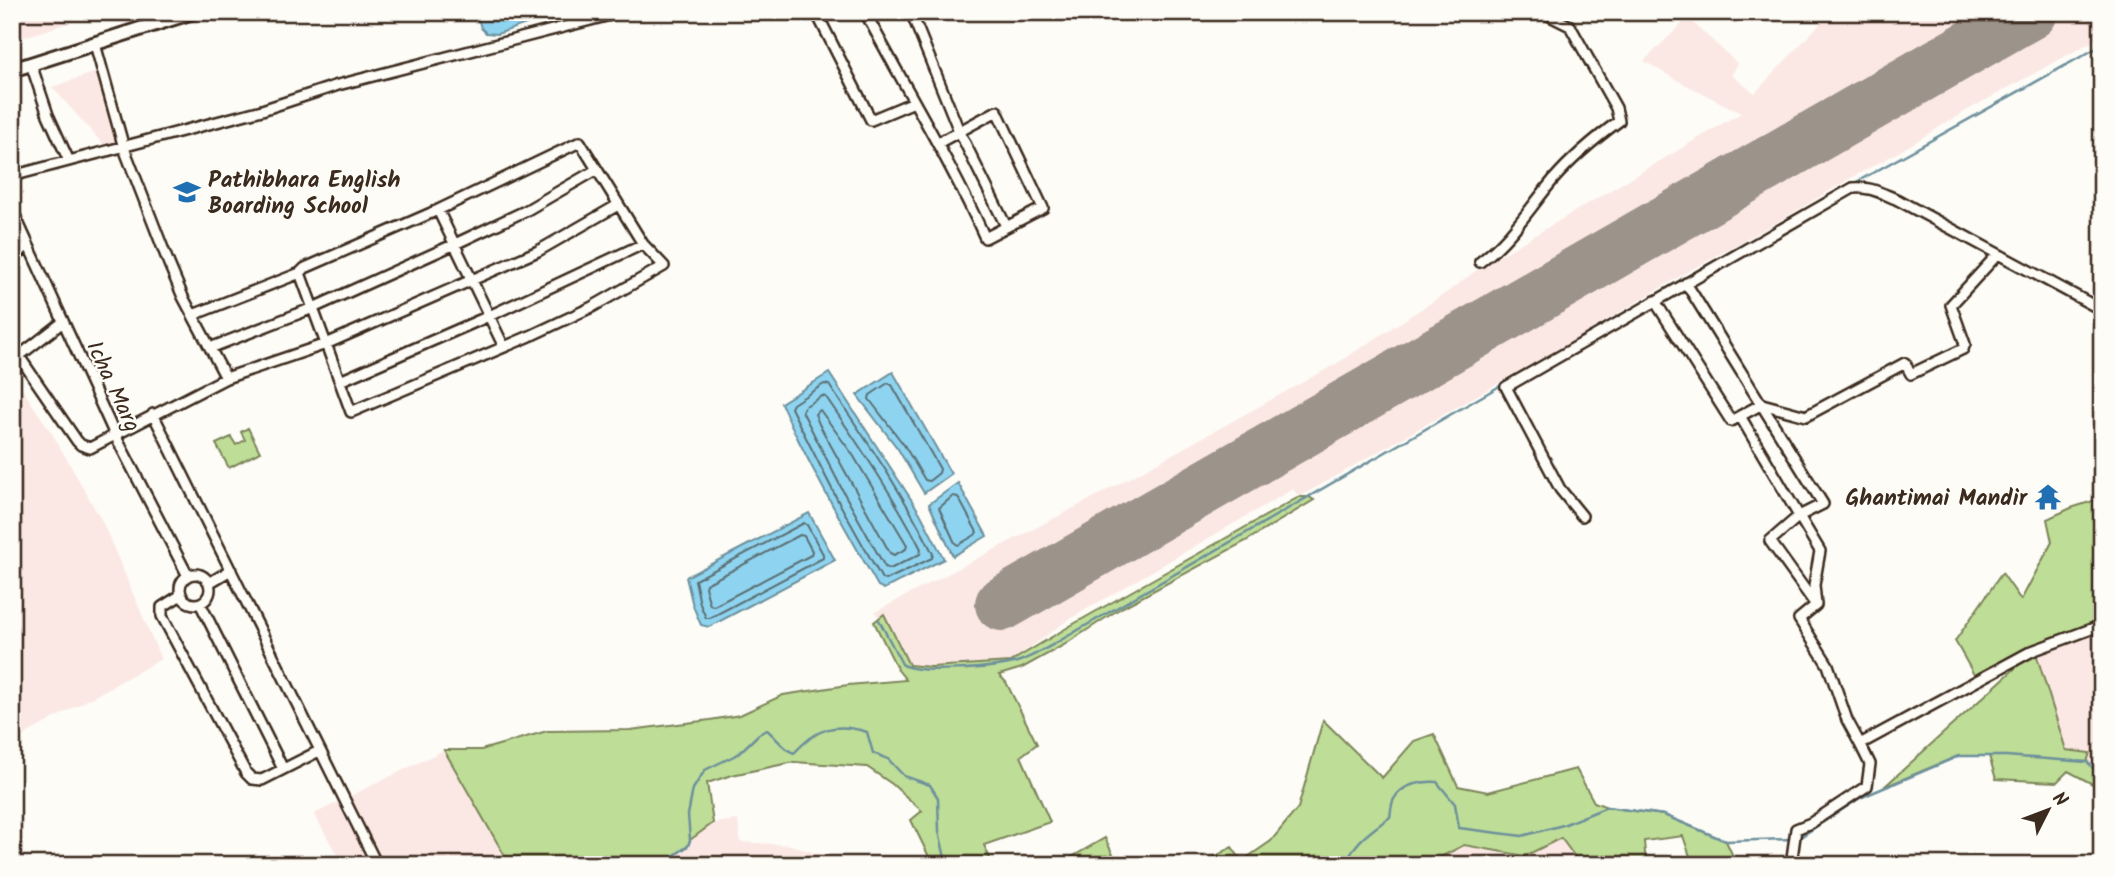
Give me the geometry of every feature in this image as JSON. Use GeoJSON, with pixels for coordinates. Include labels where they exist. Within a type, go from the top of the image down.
{"type":"FeatureCollection","features":[{"type":"Feature","properties":{"kind":"highway"},"geometry":{"type":"LineString","coordinates":[[12,70],[193,12]]}},
{"type":"Feature","properties":{"kind":"street"},"geometry":{"type":"LineString","coordinates":[[12,176],[262,110],[338,85],[622,12]]}},
{"type":"Feature","properties":{"kind":"street"},"geometry":{"type":"LineString","coordinates":[[816,12],[870,120],[914,102]]}},
{"type":"Feature","properties":{"kind":"street"},"geometry":{"type":"LineString","coordinates":[[865,12],[914,102],[959,180],[985,238],[1043,208],[997,111],[938,143]]}},
{"type":"Feature","properties":{"kind":"street"},"geometry":{"type":"LineString","coordinates":[[911,12],[959,131],[1006,226]]}},
{"type":"Feature","properties":{"kind":"street"},"geometry":{"type":"LineString","coordinates":[[1480,262],[1501,247],[1555,177],[1619,121],[1616,108],[1570,26],[1542,12]]}},
{"type":"Feature","properties":{"kind":"street"},"geometry":{"type":"LineString","coordinates":[[95,44],[124,148],[169,264],[226,378]]}},
{"type":"Feature","properties":{"kind":"street"},"geometry":{"type":"LineString","coordinates":[[31,64],[48,115],[69,161]]}},
{"type":"Feature","properties":{"kind":"street"},"geometry":{"type":"LineString","coordinates":[[193,315],[300,273],[305,268],[438,210],[580,142],[643,244],[664,266],[660,271],[592,307],[351,412],[300,273]]}},
{"type":"Feature","properties":{"kind":"street"},"geometry":{"type":"LineString","coordinates":[[210,348],[313,308],[455,244],[527,210],[596,170]]}},
{"type":"Feature","properties":{"kind":"street"},"geometry":{"type":"LineString","coordinates":[[1582,516],[1560,489],[1506,387],[1853,188],[1862,187],[1896,199],[2102,310]]}},
{"type":"Feature","properties":{"kind":"street"},"geometry":{"type":"LineString","coordinates":[[12,346],[81,445],[85,448],[95,447],[153,414],[226,378],[326,344],[538,251],[618,205]]}},
{"type":"Feature","properties":{"kind":"street","name":"Icha Marg"},"geometry":{"type":"LineString","coordinates":[[12,209],[115,435],[188,576]]}},
{"type":"Feature","properties":{"kind":"street"},"geometry":{"type":"LineString","coordinates":[[438,210],[504,347]]}},
{"type":"Feature","properties":{"kind":"street"},"geometry":{"type":"LineString","coordinates":[[12,260],[28,244]]}},
{"type":"Feature","properties":{"kind":"street"},"geometry":{"type":"LineString","coordinates":[[340,381],[489,316],[643,244]]}},
{"type":"Feature","properties":{"kind":"street"},"geometry":{"type":"LineString","coordinates":[[1655,301],[1731,421],[1762,404],[1805,416],[1905,363],[1911,374],[1963,349],[1965,344],[1951,305],[1997,255]]}},
{"type":"Feature","properties":{"kind":"street"},"geometry":{"type":"LineString","coordinates":[[1686,282],[1823,504],[1799,516],[1770,541],[1816,606]]}},
{"type":"Feature","properties":{"kind":"street"},"geometry":{"type":"LineString","coordinates":[[19,356],[63,322]]}},
{"type":"Feature","properties":{"kind":"street"},"geometry":{"type":"LineString","coordinates":[[153,414],[377,865]]}},
{"type":"Feature","properties":{"kind":"street"},"geometry":{"type":"LineString","coordinates":[[1740,416],[1820,551],[1814,585],[1816,606]]}},
{"type":"Feature","properties":{"kind":"street"},"geometry":{"type":"LineString","coordinates":[[209,583],[231,570]]}},
{"type":"Feature","properties":{"kind":"street"},"geometry":{"type":"LineString","coordinates":[[188,576],[202,576],[209,583],[208,597],[200,603],[189,603],[181,595],[180,584],[188,576]]}},
{"type":"Feature","properties":{"kind":"street"},"geometry":{"type":"LineString","coordinates":[[181,595],[162,607],[162,616],[246,773],[252,779],[262,780],[319,751]]}},
{"type":"Feature","properties":{"kind":"street"},"geometry":{"type":"LineString","coordinates":[[200,603],[283,769]]}},
{"type":"Feature","properties":{"kind":"street"},"geometry":{"type":"LineString","coordinates":[[1791,865],[1796,845],[1796,829],[1811,823],[1867,786],[1870,764],[1847,720],[1828,666],[1799,619],[1816,606]]}},
{"type":"Feature","properties":{"kind":"street"},"geometry":{"type":"LineString","coordinates":[[1860,744],[2032,651],[2102,625]]}},
{"type":"Feature","properties":{"kind":"shaded area"},"geometry":{"type":"Polygon","coordinates":[[[12,12],[103,12],[12,41],[12,12]]]}},
{"type":"Feature","properties":{"kind":"shaded area"},"geometry":{"type":"Polygon","coordinates":[[[1831,12],[2102,12],[2102,36],[1966,111],[1299,497],[1293,489],[1068,620],[1010,662],[931,667],[909,665],[875,612],[1093,498],[1336,364],[1446,293],[1481,267],[1741,113],[1644,61],[1688,18],[1738,64],[1731,75],[1755,93],[1831,12]]]}},
{"type":"Feature","properties":{"kind":"shaded area"},"geometry":{"type":"Polygon","coordinates":[[[102,70],[124,148],[109,151],[52,87],[102,70]]]}},
{"type":"Feature","properties":{"kind":"shaded area"},"geometry":{"type":"Polygon","coordinates":[[[12,374],[53,435],[102,521],[161,659],[12,742],[12,374]]]}},
{"type":"Feature","properties":{"kind":"shaded area"},"geometry":{"type":"Polygon","coordinates":[[[2102,625],[2102,774],[2087,762],[2090,753],[2066,750],[2035,650],[2102,625]]]}},
{"type":"Feature","properties":{"kind":"shaded area"},"geometry":{"type":"Polygon","coordinates":[[[444,750],[510,865],[343,865],[314,814],[444,750]]]}},
{"type":"Feature","properties":{"kind":"shaded area"},"geometry":{"type":"Polygon","coordinates":[[[738,820],[740,842],[791,845],[851,865],[660,865],[688,846],[690,840],[713,823],[738,820]]]}},
{"type":"Feature","properties":{"kind":"shaded area"},"geometry":{"type":"Polygon","coordinates":[[[1561,838],[1581,865],[1425,865],[1464,845],[1525,856],[1561,838]]]}},
{"type":"Feature","properties":{"kind":"green space"},"geometry":{"type":"Polygon","coordinates":[[[248,428],[260,452],[229,468],[216,444],[231,437],[236,445],[245,440],[241,432],[248,428]]]}},
{"type":"Feature","properties":{"kind":"green space"},"geometry":{"type":"Polygon","coordinates":[[[1299,497],[1314,500],[1246,541],[1121,608],[1064,645],[1022,668],[999,675],[1006,682],[1037,744],[1021,756],[1050,822],[984,845],[993,865],[933,865],[911,820],[922,811],[892,784],[867,767],[794,762],[707,783],[713,823],[690,840],[688,846],[660,865],[510,865],[444,750],[481,750],[547,731],[630,730],[710,720],[740,715],[783,695],[906,680],[898,670],[874,622],[884,614],[909,665],[931,667],[1010,662],[1299,497]]]}},
{"type":"Feature","properties":{"kind":"green space"},"geometry":{"type":"Polygon","coordinates":[[[2102,498],[2102,625],[2035,650],[2066,750],[2090,753],[2087,762],[2102,774],[2102,789],[2068,771],[2057,782],[1996,779],[1989,756],[1958,756],[1884,787],[2033,652],[1978,682],[1955,641],[2002,573],[2021,600],[2052,542],[2047,519],[2102,498]]]}},
{"type":"Feature","properties":{"kind":"green space"},"geometry":{"type":"Polygon","coordinates":[[[1323,720],[1382,778],[1414,741],[1434,734],[1458,786],[1488,792],[1576,769],[1594,802],[1607,807],[1664,815],[1726,841],[1737,865],[1693,865],[1683,836],[1644,841],[1646,865],[1581,865],[1561,838],[1525,856],[1464,845],[1425,865],[1200,865],[1232,847],[1242,861],[1271,841],[1298,808],[1323,720]]]}},
{"type":"Feature","properties":{"kind":"green space"},"geometry":{"type":"Polygon","coordinates":[[[1105,838],[1118,865],[1058,865],[1105,838]]]}},
{"type":"Feature","properties":{"kind":"water"},"geometry":{"type":"Polygon","coordinates":[[[476,12],[544,12],[544,15],[541,19],[497,34],[486,33],[481,28],[476,12]]]}},
{"type":"Feature","properties":{"kind":"water"},"geometry":{"type":"Polygon","coordinates":[[[893,372],[951,474],[924,493],[898,449],[857,395],[893,372]]]}},
{"type":"Feature","properties":{"kind":"water"},"geometry":{"type":"Polygon","coordinates":[[[829,373],[920,513],[944,559],[884,589],[878,586],[840,518],[781,403],[829,373]]]}},
{"type":"Feature","properties":{"kind":"water"},"geometry":{"type":"Polygon","coordinates":[[[958,483],[987,536],[953,556],[929,504],[958,483]]]}},
{"type":"Feature","properties":{"kind":"water"},"geometry":{"type":"Polygon","coordinates":[[[809,513],[835,560],[709,627],[701,625],[686,577],[809,513]]]}},
{"type":"Feature","properties":{"kind":"waterway"},"geometry":{"type":"LineString","coordinates":[[1851,185],[2102,45]]}},
{"type":"Feature","properties":{"kind":"waterway"},"geometry":{"type":"LineString","coordinates":[[1590,334],[1814,205]]}},
{"type":"Feature","properties":{"kind":"waterway"},"geometry":{"type":"LineString","coordinates":[[879,620],[902,664],[910,667],[939,670],[976,668],[1023,660],[1505,383]]}},
{"type":"Feature","properties":{"kind":"waterway"},"geometry":{"type":"LineString","coordinates":[[660,865],[688,846],[688,815],[693,789],[705,770],[738,754],[767,730],[794,753],[819,733],[836,728],[867,732],[873,753],[888,759],[904,776],[930,785],[938,798],[939,831],[945,858],[950,865]]}},
{"type":"Feature","properties":{"kind":"waterway"},"geometry":{"type":"LineString","coordinates":[[1799,838],[1860,798],[1959,756],[2006,756],[2087,762],[2102,774]]}},
{"type":"Feature","properties":{"kind":"waterway"},"geometry":{"type":"LineString","coordinates":[[1347,865],[1358,844],[1390,817],[1392,803],[1398,794],[1413,784],[1425,782],[1437,782],[1455,804],[1459,828],[1522,836],[1563,825],[1607,807],[1664,815],[1726,841],[1792,839]]}},
{"type":"Feature","properties":{"kind":"taxiway"},"geometry":{"type":"LineString","coordinates":[[1999,30],[2004,12]]}},
{"type":"Feature","properties":{"kind":"runway"},"geometry":{"type":"LineString","coordinates":[[1002,604],[2031,12]]}},
{"type":"Feature","properties":{"kind":"place","name":"Pathibhara English Boarding School"},"geometry":{"type":"Point","coordinates":[187,192]}},
{"type":"Feature","properties":{"kind":"place","name":"Ghantimai Mandir"},"geometry":{"type":"Point","coordinates":[2048,497]}}]}
